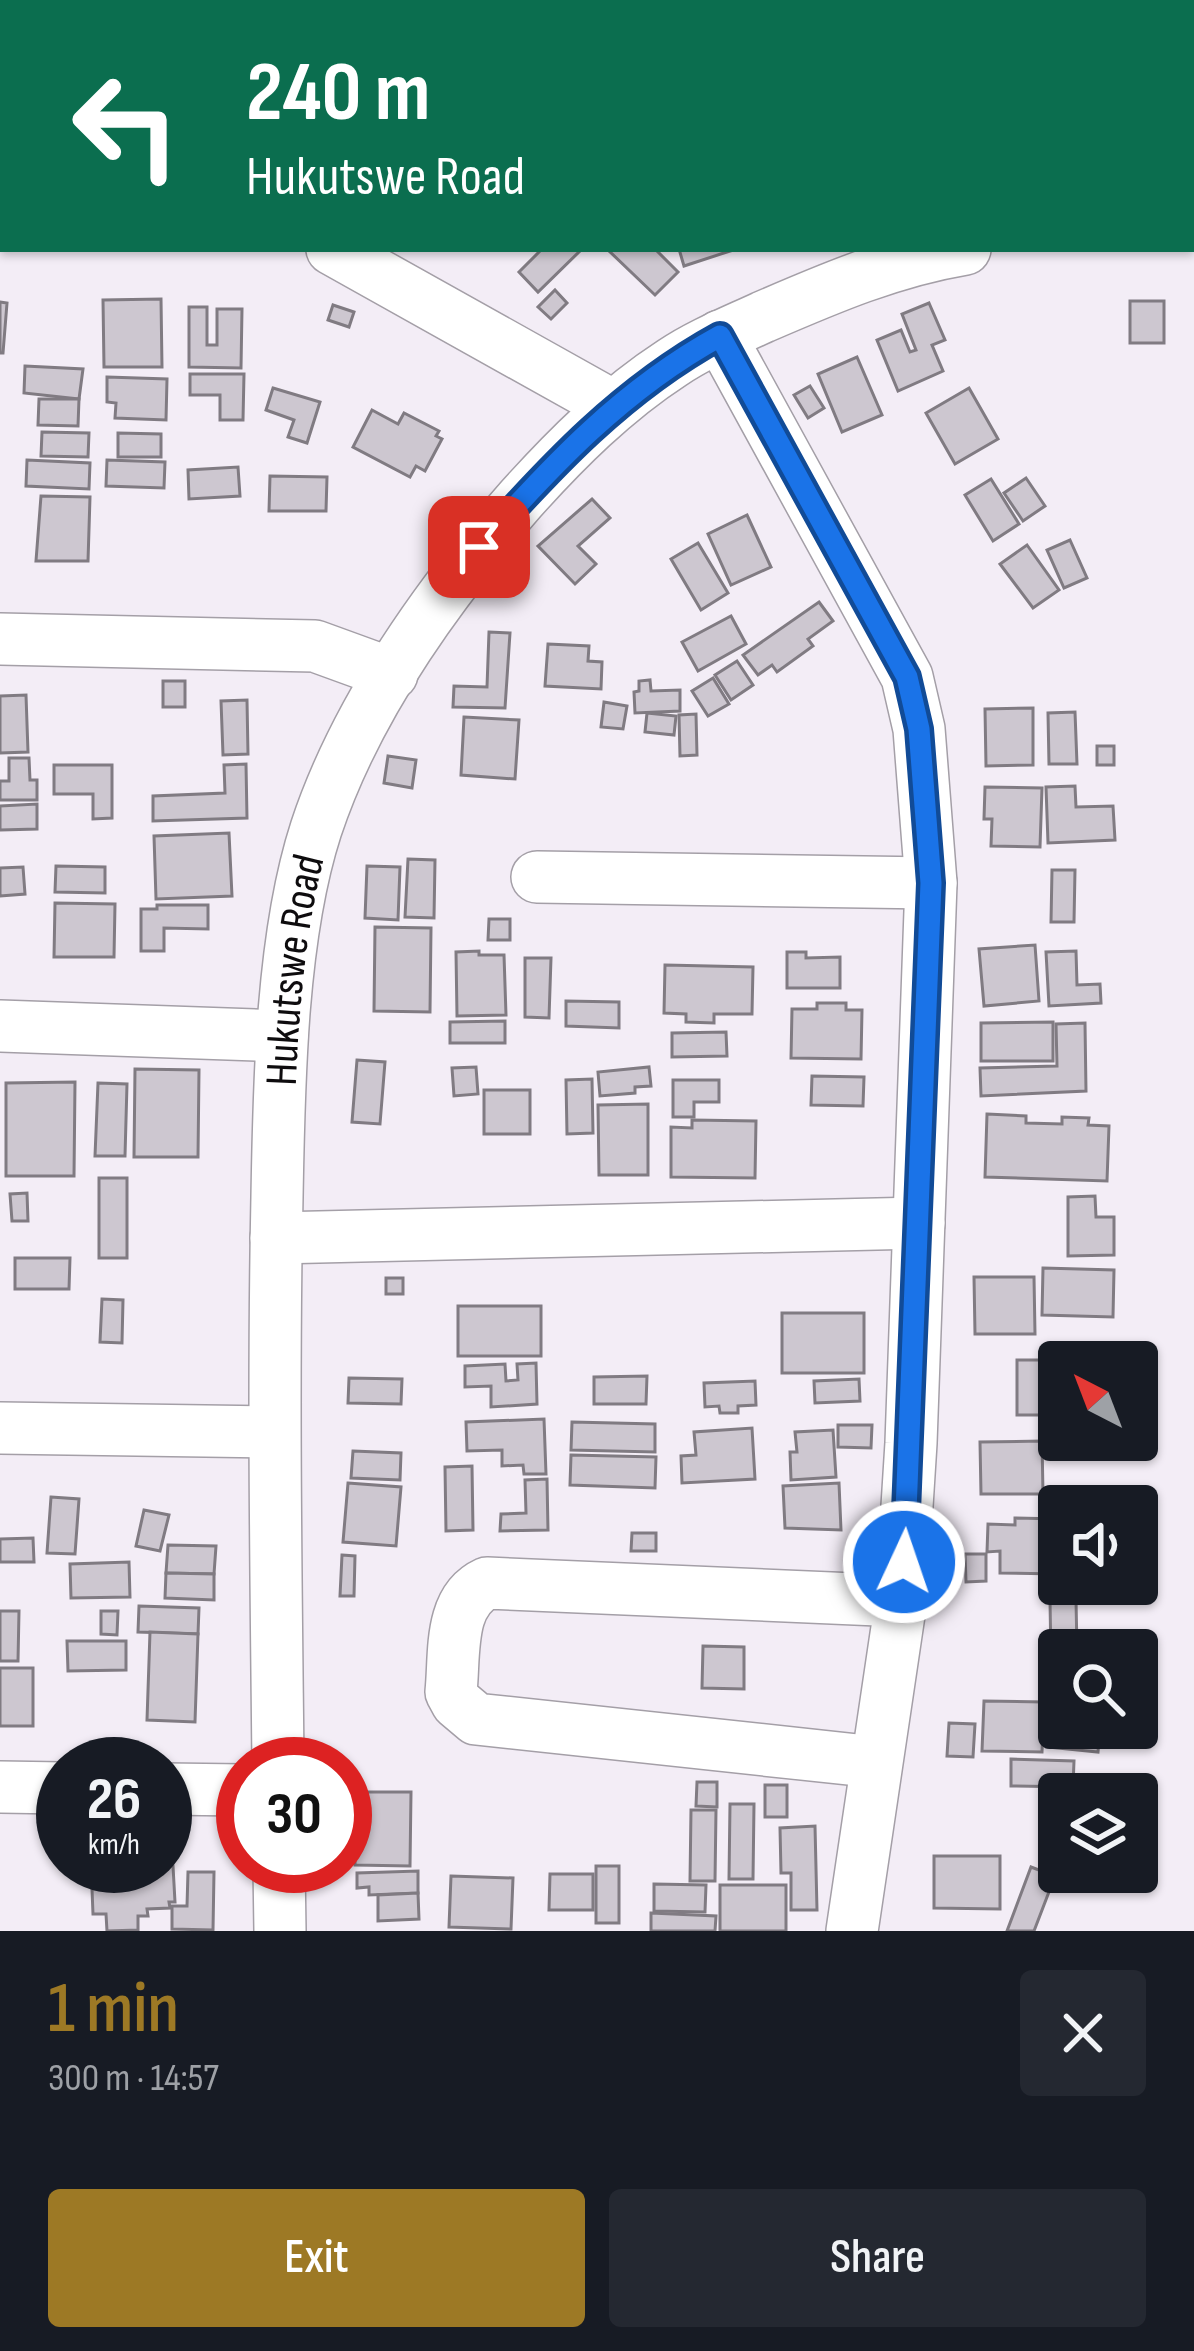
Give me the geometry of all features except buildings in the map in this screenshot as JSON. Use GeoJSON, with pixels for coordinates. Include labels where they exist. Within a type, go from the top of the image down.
{"type":"FeatureCollection","features":[{"type":"Feature","properties":{"kind":"street"},"geometry":{"type":"LineString","coordinates":[[337,252],[613,406]]}},
{"type":"Feature","properties":{"kind":"street","name":"Hukutswe Road"},"geometry":{"type":"LineString","coordinates":[[278,1737],[274,1432],[282,1036],[298,916],[316,830],[353,746],[424,620],[479,547],[544,473],[613,406],[674,361],[856,261],[938,252]]}},
{"type":"Feature","properties":{"kind":"street"},"geometry":{"type":"LineString","coordinates":[[720,336],[907,677],[919,729],[931,883],[902,1601],[852,1931]]}},
{"type":"Feature","properties":{"kind":"street"},"geometry":{"type":"LineString","coordinates":[[0,639],[315,646],[392,674]]}},
{"type":"Feature","properties":{"kind":"street"},"geometry":{"type":"LineString","coordinates":[[537,877],[931,883]]}},
{"type":"Feature","properties":{"kind":"street"},"geometry":{"type":"LineString","coordinates":[[0,1026],[282,1036]]}},
{"type":"Feature","properties":{"kind":"street"},"geometry":{"type":"LineString","coordinates":[[276,1238],[919,1223]]}},
{"type":"Feature","properties":{"kind":"street"},"geometry":{"type":"LineString","coordinates":[[0,1428],[274,1432]]}},
{"type":"Feature","properties":{"kind":"street"},"geometry":{"type":"LineString","coordinates":[[876,1762],[476,1719],[451,1692],[460,1607],[470,1592],[488,1583],[902,1601]]}},
{"type":"Feature","properties":{"kind":"street"},"geometry":{"type":"LineString","coordinates":[[0,1786],[36,1787]]}},
{"type":"Feature","properties":{"kind":"street"},"geometry":{"type":"LineString","coordinates":[[279,1893],[280,1931]]}},
{"type":"Feature","properties":{"kind":"route"},"geometry":{"type":"LineString","coordinates":[[479,547],[544,473],[613,406],[674,361],[720,336],[907,677],[919,729],[931,883],[904,1562]]}}]}
